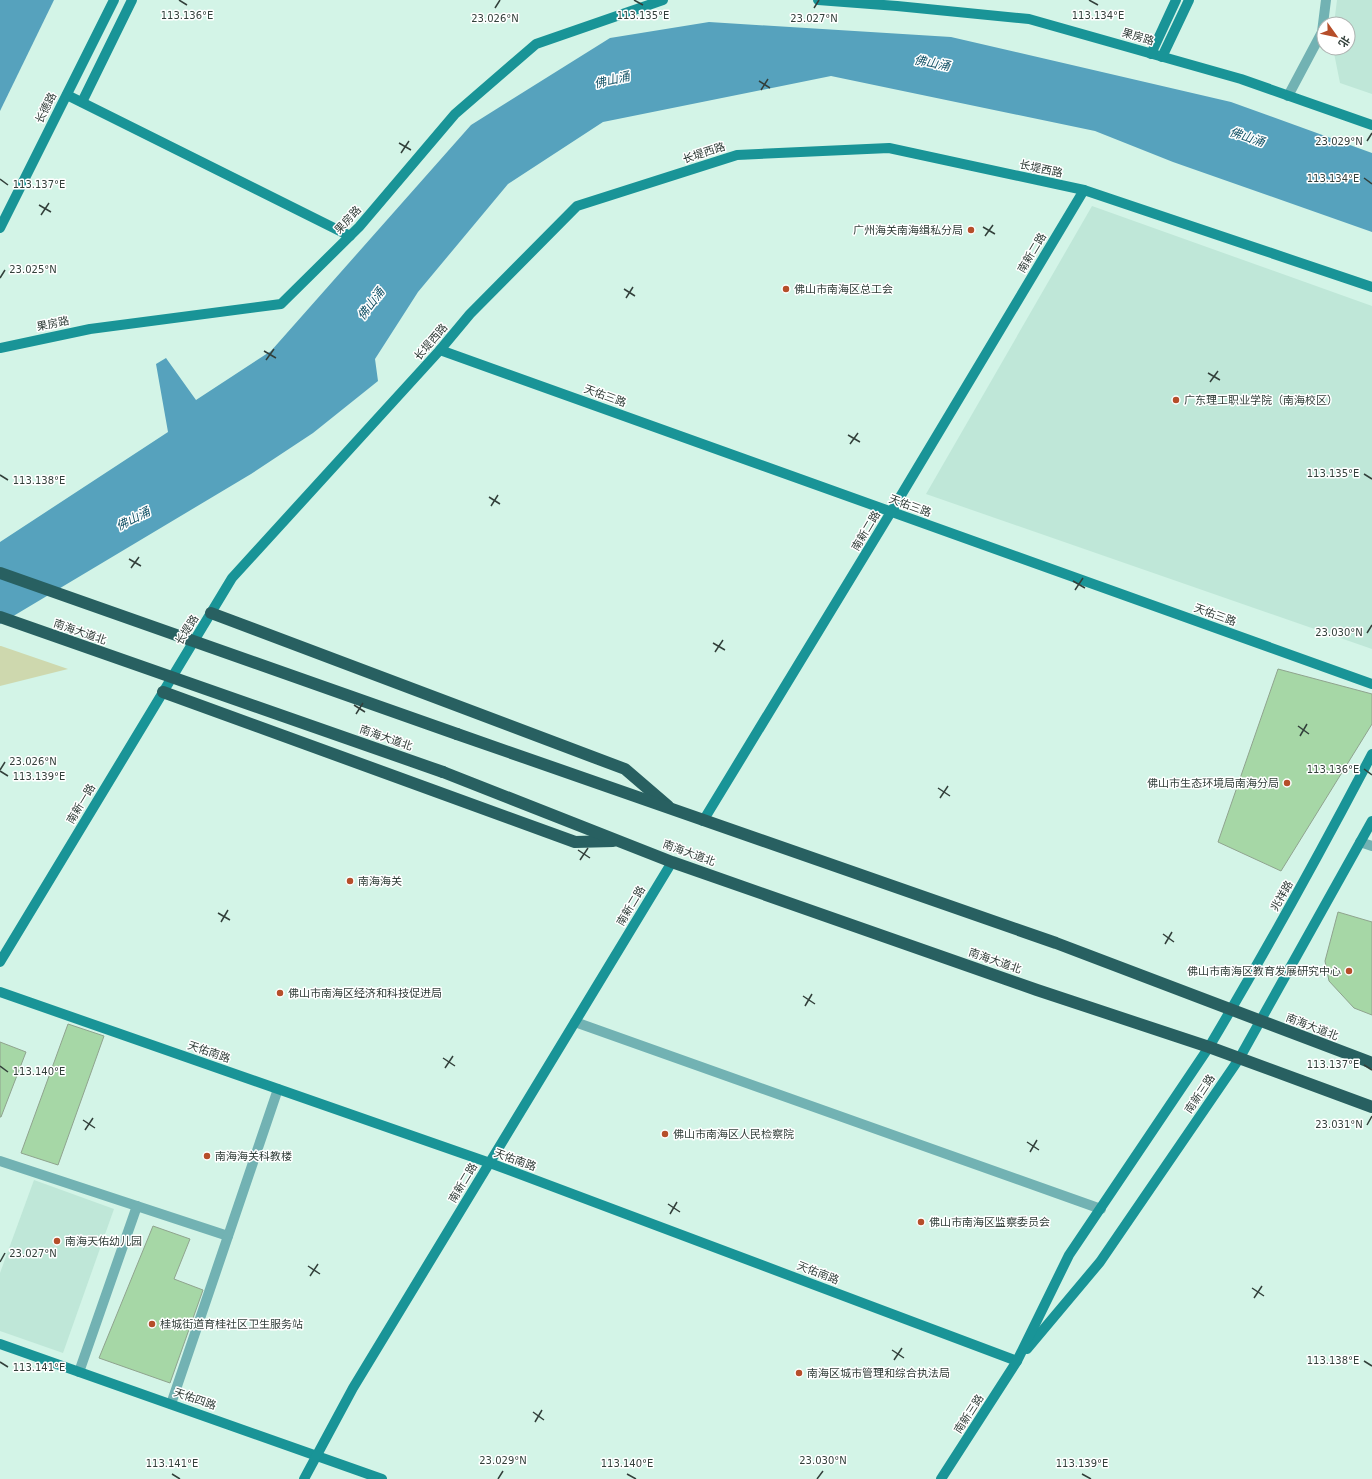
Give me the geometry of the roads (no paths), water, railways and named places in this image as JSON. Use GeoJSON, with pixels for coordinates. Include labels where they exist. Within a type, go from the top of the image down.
{"type":"FeatureCollection","features":[{"type":"Feature","properties":{"kind":"highway","name":"南海大道北"},"geometry":{"type":"LineString","coordinates":[[0,573],[673,811],[1056,944],[1372,1064]]}},
{"type":"Feature","properties":{"kind":"highway"},"geometry":{"type":"LineString","coordinates":[[211,613],[625,769],[673,811]]}},
{"type":"Feature","properties":{"kind":"highway","name":"南海大道北"},"geometry":{"type":"LineString","coordinates":[[0,617],[443,772],[672,862],[1038,990],[1209,1047],[1372,1108]]}},
{"type":"Feature","properties":{"kind":"highway"},"geometry":{"type":"LineString","coordinates":[[163,692],[575,842],[620,841]]}},
{"type":"Feature","properties":{"kind":"street","name":"长德路"},"geometry":{"type":"LineString","coordinates":[[0,228],[114,0]]}},
{"type":"Feature","properties":{"kind":"street"},"geometry":{"type":"LineString","coordinates":[[82,102],[132,0]]}},
{"type":"Feature","properties":{"kind":"street","name":"果房路"},"geometry":{"type":"LineString","coordinates":[[0,348],[90,329],[281,304],[350,236],[455,114],[536,44],[663,0]]}},
{"type":"Feature","properties":{"kind":"street","name":"果房路"},"geometry":{"type":"LineString","coordinates":[[818,0],[1029,19],[1241,79],[1372,125]]}},
{"type":"Feature","properties":{"kind":"street"},"geometry":{"type":"LineString","coordinates":[[1151,54],[1176,0]]}},
{"type":"Feature","properties":{"kind":"street"},"geometry":{"type":"LineString","coordinates":[[1162,57],[1189,0]]}},
{"type":"Feature","properties":{"kind":"street"},"geometry":{"type":"LineString","coordinates":[[1288,96],[1322,32],[1326,0]]}},
{"type":"Feature","properties":{"kind":"street"},"geometry":{"type":"LineString","coordinates":[[66,95],[350,236]]}},
{"type":"Feature","properties":{"kind":"street","name":"长堤西路"},"geometry":{"type":"LineString","coordinates":[[211,613],[232,578],[440,350],[470,314],[577,206],[737,155],[889,148],[1084,190],[1372,287]]}},
{"type":"Feature","properties":{"kind":"street","name":"南新二路"},"geometry":{"type":"LineString","coordinates":[[703,821],[891,512],[1084,190]]}},
{"type":"Feature","properties":{"kind":"street","name":"天佑三路"},"geometry":{"type":"LineString","coordinates":[[440,350],[1372,684]]}},
{"type":"Feature","properties":{"kind":"street","name":"长堤路"},"geometry":{"type":"LineString","coordinates":[[183,659],[211,613]]}},
{"type":"Feature","properties":{"kind":"street","name":"南新一路"},"geometry":{"type":"LineString","coordinates":[[0,962],[183,659]]}},
{"type":"Feature","properties":{"kind":"street","name":"兆祥路"},"geometry":{"type":"LineString","coordinates":[[1209,1047],[1310,871],[1372,754]]}},
{"type":"Feature","properties":{"kind":"street","name":"南新三路"},"geometry":{"type":"LineString","coordinates":[[1017,1361],[1100,1262],[1239,1058],[1372,821]]}},
{"type":"Feature","properties":{"kind":"street"},"geometry":{"type":"LineString","coordinates":[[1360,842],[1372,846]]}},
{"type":"Feature","properties":{"kind":"street","name":"南新二路"},"geometry":{"type":"LineString","coordinates":[[304,1479],[353,1388],[672,862]]}},
{"type":"Feature","properties":{"kind":"street","name":"天佑南路"},"geometry":{"type":"LineString","coordinates":[[0,992],[490,1163],[1017,1361]]}},
{"type":"Feature","properties":{"kind":"street"},"geometry":{"type":"LineString","coordinates":[[575,1022],[1101,1209]]}},
{"type":"Feature","properties":{"kind":"street","name":"南新三路"},"geometry":{"type":"LineString","coordinates":[[941,1479],[1017,1361],[1069,1255],[1209,1047]]}},
{"type":"Feature","properties":{"kind":"street"},"geometry":{"type":"LineString","coordinates":[[171,1404],[278,1089]]}},
{"type":"Feature","properties":{"kind":"street"},"geometry":{"type":"LineString","coordinates":[[0,1161],[228,1236]]}},
{"type":"Feature","properties":{"kind":"street"},"geometry":{"type":"LineString","coordinates":[[79,1372],[137,1206]]}},
{"type":"Feature","properties":{"kind":"street","name":"天佑四路"},"geometry":{"type":"LineString","coordinates":[[0,1344],[318,1455],[382,1479]]}},
{"type":"Feature","properties":{"kind":"water"},"geometry":{"type":"Polygon","coordinates":[[[0,0],[54,0],[0,111],[0,0]]]}},
{"type":"Feature","properties":{"kind":"water","name":"佛山涌"},"geometry":{"type":"Polygon","coordinates":[[[709,22],[951,37],[1231,102],[1372,153],[1372,232],[1173,162],[1095,131],[831,76],[603,122],[508,184],[418,292],[375,359],[378,381],[313,433],[251,474],[0,624],[0,542],[168,432],[156,364],[166,358],[196,400],[271,351],[471,125],[610,38],[709,22]]]}},
{"type":"Feature","properties":{"kind":"place","name":"广州海关南海缉私分局"},"geometry":{"type":"Point","coordinates":[971,230]}},
{"type":"Feature","properties":{"kind":"place","name":"佛山市南海区总工会"},"geometry":{"type":"Point","coordinates":[786,289]}},
{"type":"Feature","properties":{"kind":"place","name":"广东理工职业学院（南海校区）"},"geometry":{"type":"Point","coordinates":[1176,400]}},
{"type":"Feature","properties":{"kind":"place","name":"佛山市生态环境局南海分局"},"geometry":{"type":"Point","coordinates":[1287,783]}},
{"type":"Feature","properties":{"kind":"place","name":"南海海关"},"geometry":{"type":"Point","coordinates":[350,881]}},
{"type":"Feature","properties":{"kind":"place","name":"佛山市南海区教育发展研究中心"},"geometry":{"type":"Point","coordinates":[1349,971]}},
{"type":"Feature","properties":{"kind":"place","name":"佛山市南海区经济和科技促进局"},"geometry":{"type":"Point","coordinates":[280,993]}},
{"type":"Feature","properties":{"kind":"place","name":"佛山市南海区人民检察院"},"geometry":{"type":"Point","coordinates":[665,1134]}},
{"type":"Feature","properties":{"kind":"place","name":"南海海关科教楼"},"geometry":{"type":"Point","coordinates":[207,1156]}},
{"type":"Feature","properties":{"kind":"place","name":"佛山市南海区监察委员会"},"geometry":{"type":"Point","coordinates":[921,1222]}},
{"type":"Feature","properties":{"kind":"place","name":"南海天佑幼儿园"},"geometry":{"type":"Point","coordinates":[57,1241]}},
{"type":"Feature","properties":{"kind":"place","name":"桂城街道育桂社区卫生服务站"},"geometry":{"type":"Point","coordinates":[152,1324]}},
{"type":"Feature","properties":{"kind":"place","name":"南海区城市管理和综合执法局"},"geometry":{"type":"Point","coordinates":[799,1373]}}]}
